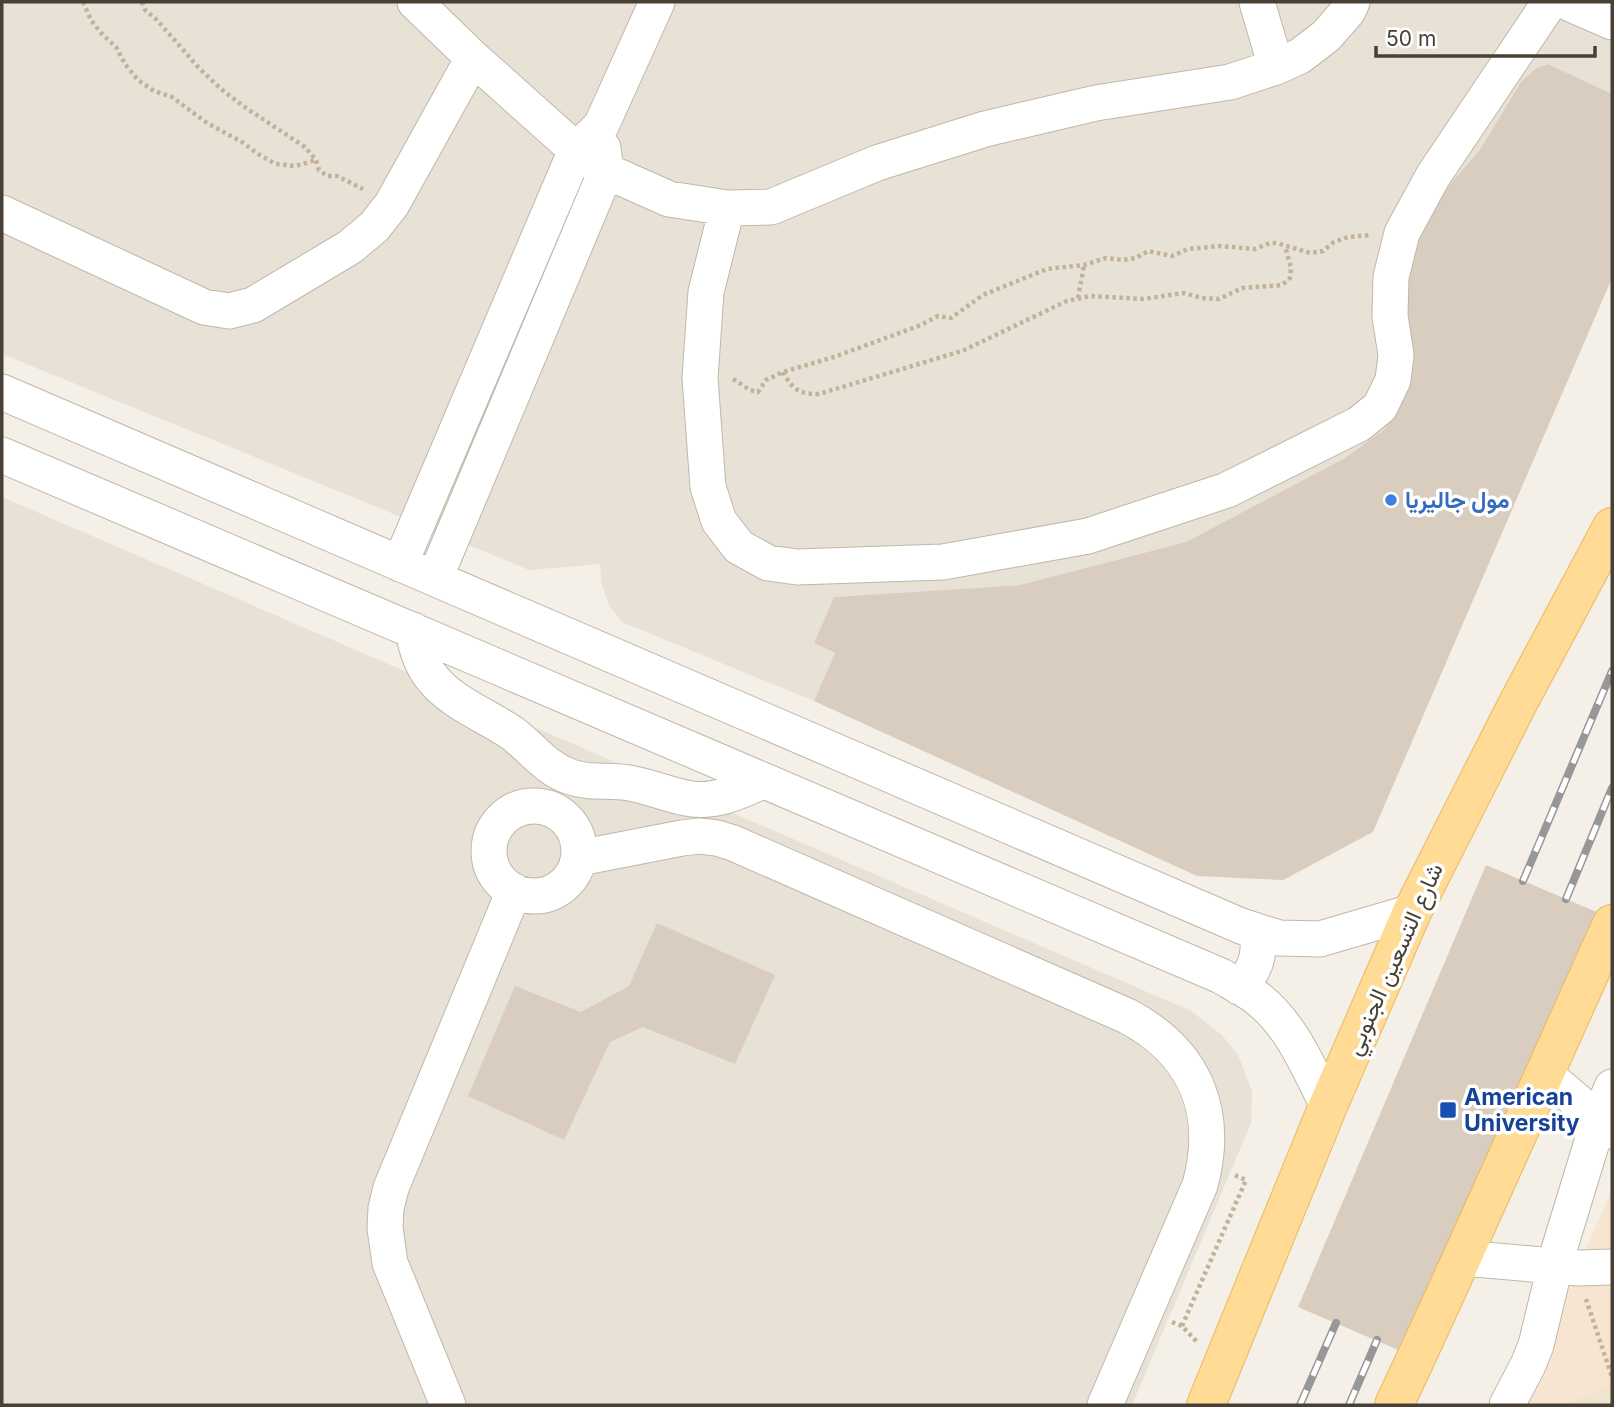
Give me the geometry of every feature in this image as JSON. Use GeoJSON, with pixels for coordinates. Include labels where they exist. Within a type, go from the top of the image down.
{"type":"FeatureCollection","features":[{"type":"Feature","properties":{"kind":"main road","name":"شارع التسعين الجنوبي"},"geometry":{"type":"LineString","coordinates":[[1206,1405],[1328,1106],[1412,912],[1518,703],[1612,527]]}},
{"type":"Feature","properties":{"kind":"main road"},"geometry":{"type":"LineString","coordinates":[[1394,1405],[1463,1258],[1612,924]]}},
{"type":"Feature","properties":{"kind":"street"},"geometry":{"type":"LineString","coordinates":[[415,2],[576,150],[606,171],[668,199],[727,208],[771,207],[877,163],[985,129],[1096,103],[1230,82],[1276,67],[1300,57],[1326,37],[1348,11],[1352,2]]}},
{"type":"Feature","properties":{"kind":"street"},"geometry":{"type":"LineString","coordinates":[[400,564],[576,150],[601,127],[657,2]]}},
{"type":"Feature","properties":{"kind":"street"},"geometry":{"type":"LineString","coordinates":[[1257,2],[1276,67]]}},
{"type":"Feature","properties":{"kind":"street"},"geometry":{"type":"LineString","coordinates":[[727,208],[706,292],[700,378],[708,487],[719,521],[739,547],[768,563],[797,567],[943,562],[1088,537],[1227,490],[1359,424],[1380,407],[1393,380],[1396,355],[1390,316],[1391,277],[1402,233],[1433,176],[1550,2]]}},
{"type":"Feature","properties":{"kind":"street"},"geometry":{"type":"LineString","coordinates":[[1566,2],[1612,22]]}},
{"type":"Feature","properties":{"kind":"street"},"geometry":{"type":"LineString","coordinates":[[2,213],[204,307],[229,310],[253,305],[350,247],[374,228],[392,204],[474,58]]}},
{"type":"Feature","properties":{"kind":"street"},"geometry":{"type":"LineString","coordinates":[[435,579],[606,171],[601,127]]}},
{"type":"Feature","properties":{"kind":"street"},"geometry":{"type":"LineString","coordinates":[[2,392],[1228,921],[1279,938],[1320,939],[1412,912]]}},
{"type":"Feature","properties":{"kind":"street"},"geometry":{"type":"LineString","coordinates":[[2,455],[1220,976],[1255,996],[1283,1023],[1304,1057],[1328,1106]]}},
{"type":"Feature","properties":{"kind":"street"},"geometry":{"type":"LineString","coordinates":[[413,631],[419,658],[444,691],[512,734],[547,765],[567,776],[588,781],[628,782],[689,799],[731,794],[762,781]]}},
{"type":"Feature","properties":{"kind":"street"},"geometry":{"type":"LineString","coordinates":[[529,806],[547,765]]}},
{"type":"Feature","properties":{"kind":"street"},"geometry":{"type":"LineString","coordinates":[[569,823],[588,781]]}},
{"type":"Feature","properties":{"kind":"street"},"geometry":{"type":"LineString","coordinates":[[529,806],[540,806],[561,814],[569,823],[578,840],[579,858],[566,883],[554,891],[527,896],[513,891],[495,873],[489,847],[492,834],[499,822],[509,813],[529,806]]}},
{"type":"Feature","properties":{"kind":"street"},"geometry":{"type":"LineString","coordinates":[[579,858],[699,836],[733,842],[1127,1016],[1147,1026],[1164,1040],[1185,1066],[1200,1096],[1208,1140],[1206,1164],[1200,1185],[1105,1405]]}},
{"type":"Feature","properties":{"kind":"street"},"geometry":{"type":"LineString","coordinates":[[449,1405],[390,1263],[385,1228],[386,1208],[391,1188],[513,891]]}},
{"type":"Feature","properties":{"kind":"street"},"geometry":{"type":"LineString","coordinates":[[1239,987],[1253,971],[1258,958],[1257,931]]}},
{"type":"Feature","properties":{"kind":"street"},"geometry":{"type":"LineString","coordinates":[[1544,1073],[1605,1125]]}},
{"type":"Feature","properties":{"kind":"street"},"geometry":{"type":"LineString","coordinates":[[1507,1405],[1536,1345],[1551,1283],[1565,1267],[1605,1125],[1612,1087]]}},
{"type":"Feature","properties":{"kind":"street"},"geometry":{"type":"LineString","coordinates":[[1463,1258],[1565,1267],[1612,1267]]}},
{"type":"Feature","properties":{"kind":"path"},"geometry":{"type":"LineString","coordinates":[[83,2],[91,20],[116,47],[125,64],[138,80],[154,91],[173,97],[207,123],[276,164],[296,166],[316,160]]}},
{"type":"Feature","properties":{"kind":"path"},"geometry":{"type":"LineString","coordinates":[[142,2],[145,10],[221,89],[305,147],[316,160],[319,170],[327,176],[337,176],[392,204]]}},
{"type":"Feature","properties":{"kind":"path"},"geometry":{"type":"LineString","coordinates":[[700,378],[732,378],[758,392],[766,380],[783,372],[834,357],[921,325],[938,316],[951,318],[983,295],[1046,269],[1084,265],[1105,258],[1136,258],[1148,251],[1172,256],[1188,249],[1220,246],[1255,249],[1270,243],[1310,253],[1323,251],[1334,242],[1348,237],[1402,233]]}},
{"type":"Feature","properties":{"kind":"path"},"geometry":{"type":"LineString","coordinates":[[783,372],[790,386],[804,394],[819,394],[962,351],[1067,300],[1090,296],[1143,299],[1184,293],[1219,299],[1242,288],[1282,285],[1290,278],[1291,268],[1285,246]]}},
{"type":"Feature","properties":{"kind":"path"},"geometry":{"type":"LineString","coordinates":[[1078,298],[1084,265]]}},
{"type":"Feature","properties":{"kind":"path"},"geometry":{"type":"LineString","coordinates":[[1182,1326],[1245,1180]]}},
{"type":"Feature","properties":{"kind":"path"},"geometry":{"type":"LineString","coordinates":[[1565,1267],[1612,1377]]}},
{"type":"Feature","properties":{"kind":"shaded area"},"geometry":{"type":"Polygon","coordinates":[[[2,2],[1612,2],[1612,94],[1548,64],[1535,69],[1521,82],[1479,151],[1433,204],[1405,396],[1385,429],[1345,458],[1186,542],[1020,585],[834,597],[814,643],[835,653],[814,701],[622,622],[609,605],[602,585],[600,564],[529,570],[2,354],[2,2]]]}},
{"type":"Feature","properties":{"kind":"shaded area"},"geometry":{"type":"Polygon","coordinates":[[[2,497],[1191,1011],[1222,1035],[1238,1055],[1252,1091],[1251,1123],[1132,1405],[2,1405],[2,497]]]}},
{"type":"Feature","properties":{"kind":"shaded area"},"geometry":{"type":"Polygon","coordinates":[[[1612,1188],[1612,1405],[1520,1405],[1612,1188]]]}},
{"type":"Feature","properties":{"kind":"shaded area"},"geometry":{"type":"Polygon","coordinates":[[[1612,1384],[1612,1405],[1569,1405],[1570,1402],[1612,1384]]]}},
{"type":"Feature","properties":{"kind":"building","name":"مول جاليريا"},"geometry":{"type":"Polygon","coordinates":[[[1548,64],[1612,94],[1612,278],[1373,832],[1283,880],[1197,876],[814,701],[835,653],[814,643],[834,597],[1020,585],[1186,542],[1345,458],[1385,429],[1405,396],[1409,366],[1404,273],[1433,204],[1479,151],[1521,82],[1535,69],[1548,64]]]}},
{"type":"Feature","properties":{"kind":"building","name":"American University"},"geometry":{"type":"Polygon","coordinates":[[[1486,865],[1599,913],[1410,1355],[1298,1307],[1486,865]]]}},
{"type":"Feature","properties":{"kind":"building"},"geometry":{"type":"Polygon","coordinates":[[[657,923],[775,975],[735,1064],[643,1027],[610,1042],[564,1140],[468,1096],[515,986],[581,1012],[629,986],[657,923]]]}},
{"type":"Feature","properties":{"kind":"railway"},"geometry":{"type":"LineString","coordinates":[[1523,881],[1612,671]]}},
{"type":"Feature","properties":{"kind":"railway"},"geometry":{"type":"LineString","coordinates":[[1566,899],[1612,788]]}},
{"type":"Feature","properties":{"kind":"railway"},"geometry":{"type":"LineString","coordinates":[[1300,1405],[1336,1323]]}},
{"type":"Feature","properties":{"kind":"railway"},"geometry":{"type":"LineString","coordinates":[[1349,1405],[1377,1340]]}},
{"type":"Feature","properties":{"kind":"place","name":"مول جاليريا"},"geometry":{"type":"Point","coordinates":[1391,500]}},
{"type":"Feature","properties":{"kind":"place","name":"American University"},"geometry":{"type":"Point","coordinates":[1448,1110]}}]}
